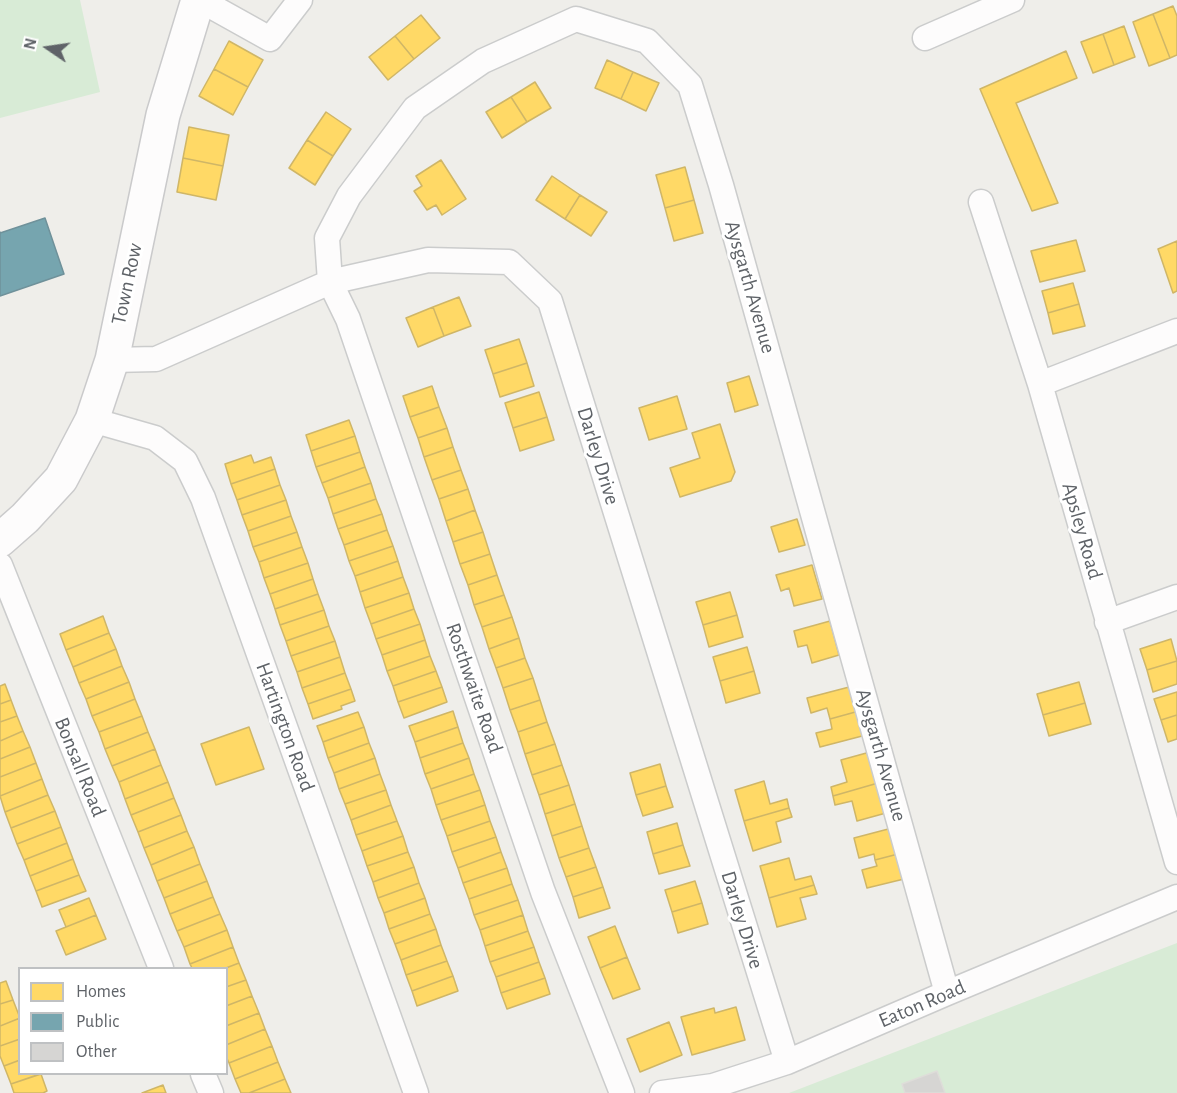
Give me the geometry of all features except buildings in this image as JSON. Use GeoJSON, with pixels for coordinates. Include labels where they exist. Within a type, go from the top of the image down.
{"type":"FeatureCollection","features":[{"type":"Feature","properties":{"kind":"street"},"geometry":{"type":"LineString","coordinates":[[199,0],[270,39],[300,0]]}},
{"type":"Feature","properties":{"kind":"street","name":"Town Row"},"geometry":{"type":"LineString","coordinates":[[0,540],[25,518],[61,478],[92,420],[112,360],[163,115],[199,0]]}},
{"type":"Feature","properties":{"kind":"street"},"geometry":{"type":"LineString","coordinates":[[925,38],[1012,0]]}},
{"type":"Feature","properties":{"kind":"street","name":"Aysgarth Avenue"},"geometry":{"type":"LineString","coordinates":[[330,282],[327,238],[349,196],[415,108],[483,61],[576,19],[647,41],[690,85],[721,185],[947,993]]}},
{"type":"Feature","properties":{"kind":"street","name":"Apsley Road"},"geometry":{"type":"LineString","coordinates":[[981,202],[1040,384],[1177,862]]}},
{"type":"Feature","properties":{"kind":"street","name":"Darley Drive"},"geometry":{"type":"LineString","coordinates":[[112,360],[156,359],[330,282],[428,260],[509,262],[550,301],[787,1062]]}},
{"type":"Feature","properties":{"kind":"street","name":"Rosthwaite Road"},"geometry":{"type":"LineString","coordinates":[[330,282],[348,319],[543,892],[622,1093]]}},
{"type":"Feature","properties":{"kind":"street"},"geometry":{"type":"LineString","coordinates":[[1040,384],[1177,330]]}},
{"type":"Feature","properties":{"kind":"street","name":"Hartington Road"},"geometry":{"type":"LineString","coordinates":[[92,420],[155,438],[185,461],[203,498],[416,1093]]}},
{"type":"Feature","properties":{"kind":"street","name":"Bonsall Road"},"geometry":{"type":"LineString","coordinates":[[0,565],[160,967]]}},
{"type":"Feature","properties":{"kind":"street"},"geometry":{"type":"LineString","coordinates":[[1107,622],[1177,597]]}},
{"type":"Feature","properties":{"kind":"street","name":"Eaton Road"},"geometry":{"type":"LineString","coordinates":[[662,1093],[714,1090],[787,1062],[1177,897]]}},
{"type":"Feature","properties":{"kind":"street"},"geometry":{"type":"LineString","coordinates":[[203,1075],[211,1093]]}},
{"type":"Feature","properties":{"kind":"green space"},"geometry":{"type":"Polygon","coordinates":[[[0,0],[80,0],[100,92],[0,118],[0,0]]]}},
{"type":"Feature","properties":{"kind":"green space"},"geometry":{"type":"Polygon","coordinates":[[[1177,943],[1177,1093],[789,1093],[1177,943]]]}}]}
